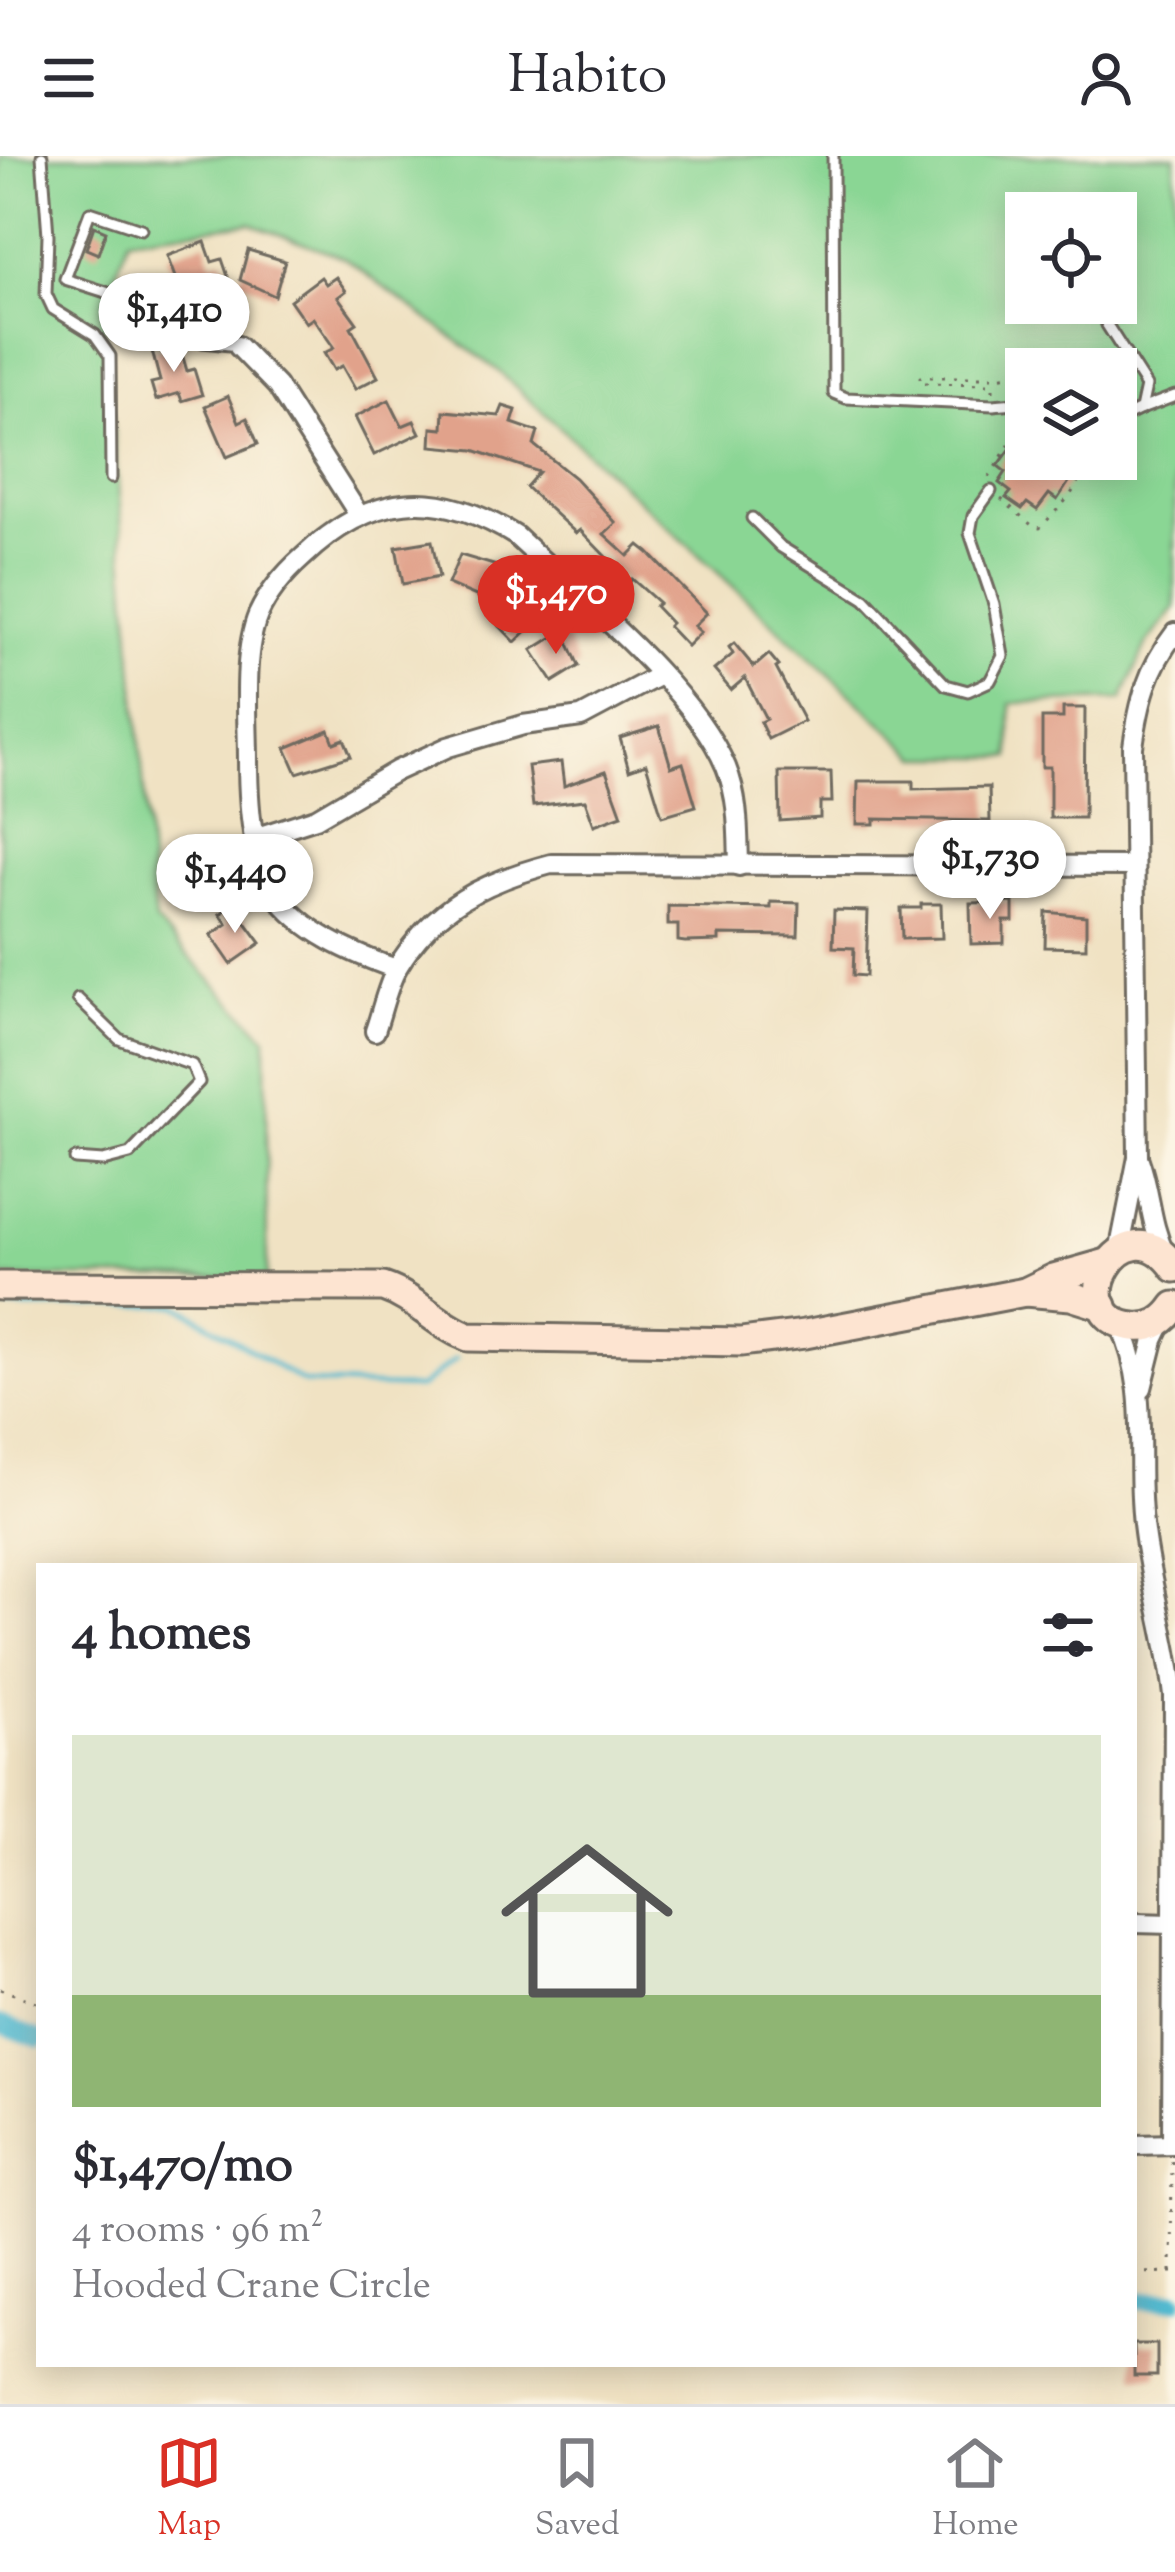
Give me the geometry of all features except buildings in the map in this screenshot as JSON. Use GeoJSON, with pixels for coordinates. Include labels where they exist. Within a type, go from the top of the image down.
{"type":"FeatureCollection","features":[{"type":"Feature","properties":{"kind":"street"},"geometry":{"type":"LineString","coordinates":[[238,346],[277,386],[358,514]]}},
{"type":"Feature","properties":{"kind":"street"},"geometry":{"type":"LineString","coordinates":[[396,969],[351,953],[306,925],[273,891],[254,838],[248,794],[247,681],[257,616],[283,576],[358,514],[392,504],[425,502],[492,520],[516,536],[688,704],[725,766],[738,808],[739,866]]}},
{"type":"Feature","properties":{"kind":"street"},"geometry":{"type":"LineString","coordinates":[[1137,2145],[1174,2144],[1174,1696],[1143,1530],[1141,1393],[1130,1348],[1099,1284],[1113,1257],[1138,1157],[1133,747],[1139,702],[1151,667],[1175,633]]}},
{"type":"Feature","properties":{"kind":"street"},"geometry":{"type":"LineString","coordinates":[[254,838],[316,818],[448,747],[523,725],[581,717],[660,675]]}},
{"type":"Feature","properties":{"kind":"street"},"geometry":{"type":"LineString","coordinates":[[376,1031],[396,969],[430,926],[467,893],[551,864],[1133,866]]}},
{"type":"Feature","properties":{"kind":"street"},"geometry":{"type":"LineString","coordinates":[[1138,1157],[1146,1180],[1151,1226],[1172,1264]]}},
{"type":"Feature","properties":{"kind":"street"},"geometry":{"type":"LineString","coordinates":[[0,1286],[383,1287],[402,1293],[433,1321],[468,1337],[741,1342],[866,1324],[1025,1292],[1142,1247],[1172,1264]]}},
{"type":"Feature","properties":{"kind":"street"},"geometry":{"type":"LineString","coordinates":[[1025,1292],[1071,1296],[1141,1328],[1169,1314]]}},
{"type":"Feature","properties":{"kind":"street"},"geometry":{"type":"LineString","coordinates":[[1141,1393],[1154,1340],[1169,1314]]}},
{"type":"Feature","properties":{"kind":"street"},"geometry":{"type":"LineString","coordinates":[[1137,1923],[1173,1924]]}},
{"type":"Feature","properties":{"kind":"lane"},"geometry":{"type":"LineString","coordinates":[[42,156],[48,235],[46,294],[53,308],[95,335],[110,356],[112,478]]}},
{"type":"Feature","properties":{"kind":"lane"},"geometry":{"type":"LineString","coordinates":[[833,156],[834,393],[846,398],[1005,403]]}},
{"type":"Feature","properties":{"kind":"lane"},"geometry":{"type":"LineString","coordinates":[[141,229],[90,212],[65,279],[109,293],[203,342],[238,346]]}},
{"type":"Feature","properties":{"kind":"lane"},"geometry":{"type":"LineString","coordinates":[[1107,324],[1145,381],[1141,409]]}},
{"type":"Feature","properties":{"kind":"lane"},"geometry":{"type":"LineString","coordinates":[[1137,411],[1175,396]]}},
{"type":"Feature","properties":{"kind":"lane"},"geometry":{"type":"LineString","coordinates":[[752,518],[781,547],[866,599],[946,686],[968,691],[996,675],[1003,656],[994,604],[970,533],[973,516],[992,491]]}},
{"type":"Feature","properties":{"kind":"lane"},"geometry":{"type":"LineString","coordinates":[[75,1159],[103,1161],[130,1154],[199,1082],[192,1065],[128,1045],[78,999]]}},
{"type":"Feature","properties":{"kind":"path"},"geometry":{"type":"LineString","coordinates":[[994,380],[920,376],[920,383],[994,380],[1005,378]]}},
{"type":"Feature","properties":{"kind":"path"},"geometry":{"type":"LineString","coordinates":[[993,404],[994,380]]}},
{"type":"Feature","properties":{"kind":"path"},"geometry":{"type":"LineString","coordinates":[[1005,451],[990,474],[992,491],[1034,527],[1040,528],[1079,480]]}},
{"type":"Feature","properties":{"kind":"path"},"geometry":{"type":"LineString","coordinates":[[0,1989],[36,2002]]}},
{"type":"Feature","properties":{"kind":"path"},"geometry":{"type":"LineString","coordinates":[[1137,2273],[1173,2272],[1174,2144]]}},
{"type":"Feature","properties":{"kind":"green space"},"geometry":{"type":"Polygon","coordinates":[[[0,156],[1175,156],[1175,608],[1146,645],[1122,700],[1011,703],[1011,757],[919,757],[496,369],[343,257],[250,223],[129,238],[103,307],[155,921],[266,1037],[267,1278],[0,1277],[0,156]]]}},
{"type":"Feature","properties":{"kind":"waterway"},"geometry":{"type":"LineString","coordinates":[[0,1308],[178,1305],[304,1383],[419,1388],[456,1359]]}},
{"type":"Feature","properties":{"kind":"waterway"},"geometry":{"type":"LineString","coordinates":[[0,2024],[36,2038]]}},
{"type":"Feature","properties":{"kind":"waterway"},"geometry":{"type":"LineString","coordinates":[[1137,2301],[1175,2300]]}}]}
